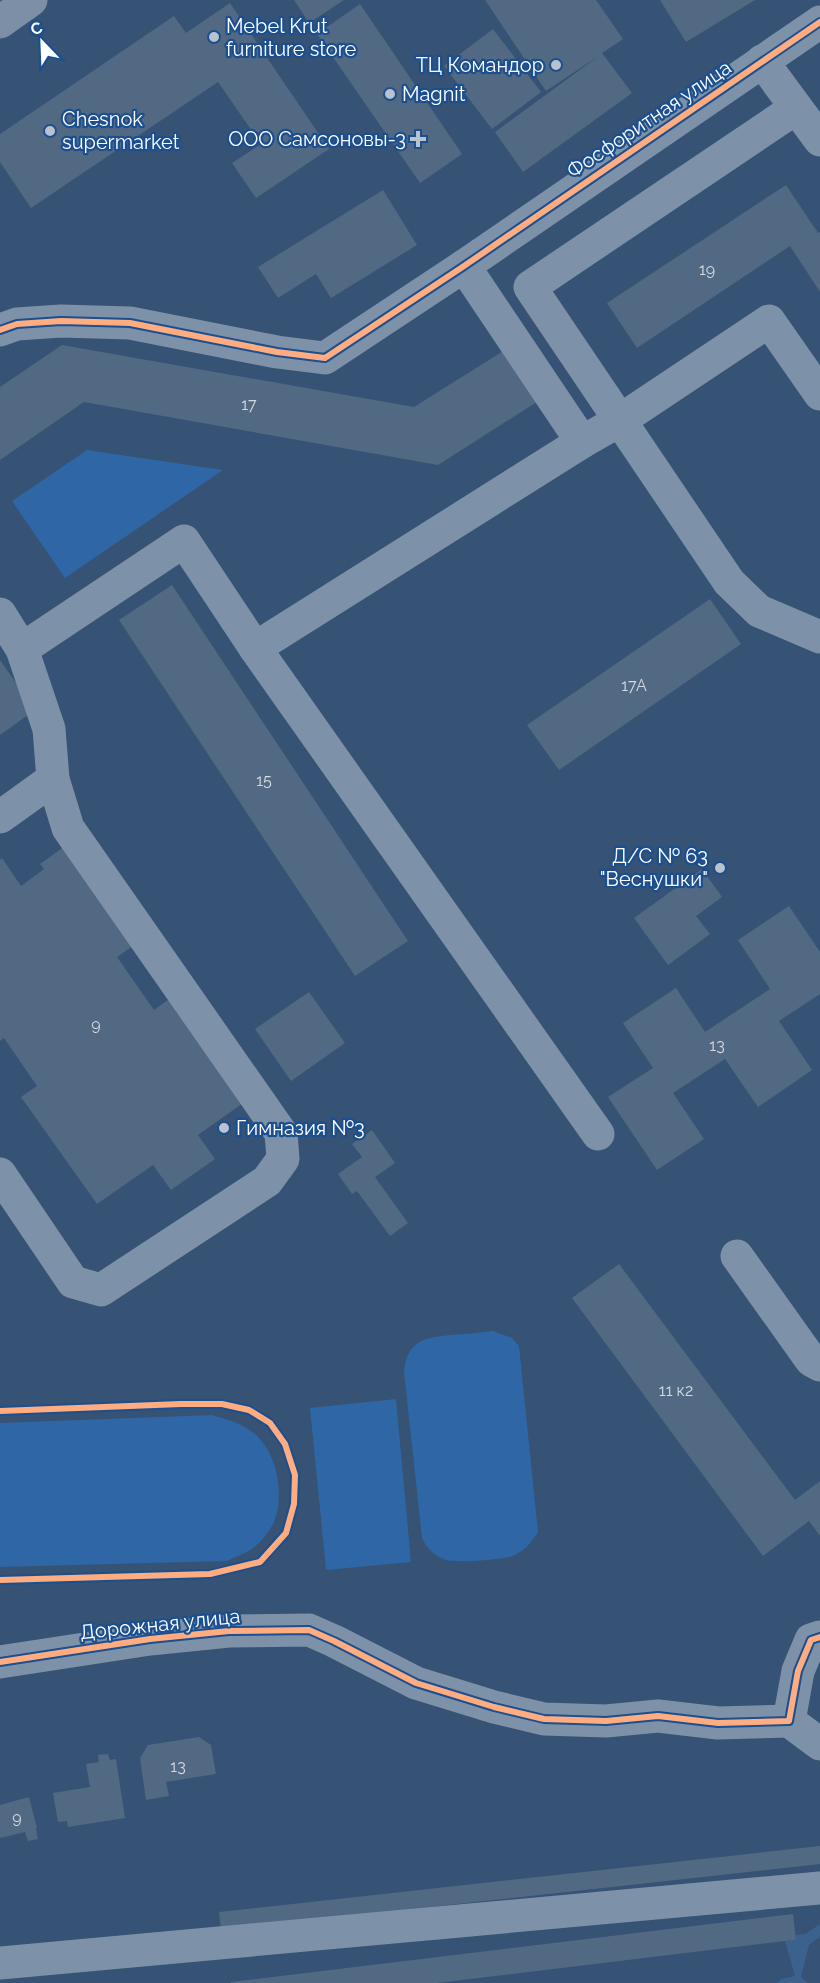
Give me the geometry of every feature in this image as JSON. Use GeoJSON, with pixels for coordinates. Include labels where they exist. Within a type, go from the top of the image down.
{"type":"FeatureCollection","features":[{"type":"Feature","properties":{"kind":"main road"},"geometry":{"type":"LineString","coordinates":[[0,22],[31,0]]}},
{"type":"Feature","properties":{"kind":"street","name":"Фосфоритная улица"},"geometry":{"type":"LineString","coordinates":[[0,330],[17,324],[61,321],[130,323],[277,352],[325,357],[464,266],[820,22]]}},
{"type":"Feature","properties":{"kind":"street"},"geometry":{"type":"LineString","coordinates":[[762,61],[820,141]]}},
{"type":"Feature","properties":{"kind":"street"},"geometry":{"type":"LineString","coordinates":[[796,108],[531,287],[729,582],[759,611],[820,637]]}},
{"type":"Feature","properties":{"kind":"street"},"geometry":{"type":"LineString","coordinates":[[464,266],[582,442]]}},
{"type":"Feature","properties":{"kind":"street"},"geometry":{"type":"LineString","coordinates":[[255,648],[619,421],[770,321],[820,394]]}},
{"type":"Feature","properties":{"kind":"street"},"geometry":{"type":"LineString","coordinates":[[22,649],[184,541],[255,648],[598,1134]]}},
{"type":"Feature","properties":{"kind":"street"},"geometry":{"type":"LineString","coordinates":[[0,614],[22,649],[49,729],[53,779],[68,828],[281,1133],[283,1159],[267,1180],[101,1290],[73,1282],[0,1174]]}},
{"type":"Feature","properties":{"kind":"street"},"geometry":{"type":"LineString","coordinates":[[0,817],[53,779]]}},
{"type":"Feature","properties":{"kind":"street"},"geometry":{"type":"LineString","coordinates":[[737,1256],[811,1359],[820,1365]]}},
{"type":"Feature","properties":{"kind":"street","name":"Дорожная улица"},"geometry":{"type":"LineString","coordinates":[[0,1662],[150,1639],[206,1633],[309,1630],[416,1683],[494,1707],[544,1719],[606,1721],[658,1716],[718,1723],[789,1721]]}},
{"type":"Feature","properties":{"kind":"street"},"geometry":{"type":"LineString","coordinates":[[820,1637],[811,1640],[798,1671],[789,1721],[820,1744]]}},
{"type":"Feature","properties":{"kind":"street"},"geometry":{"type":"LineString","coordinates":[[0,1963],[820,1888]]}},
{"type":"Feature","properties":{"kind":"shaded area"},"geometry":{"type":"Polygon","coordinates":[[[87,450],[223,470],[65,578],[12,501],[87,450]]]}},
{"type":"Feature","properties":{"kind":"shaded area"},"geometry":{"type":"Polygon","coordinates":[[[493,1331],[512,1338],[519,1346],[538,1532],[525,1548],[510,1557],[481,1561],[446,1560],[432,1552],[422,1538],[404,1372],[406,1362],[413,1347],[424,1340],[440,1336],[493,1331]]]}},
{"type":"Feature","properties":{"kind":"shaded area"},"geometry":{"type":"Polygon","coordinates":[[[396,1399],[411,1562],[326,1570],[310,1408],[396,1399]]]}},
{"type":"Feature","properties":{"kind":"shaded area"},"geometry":{"type":"Polygon","coordinates":[[[212,1415],[237,1423],[258,1437],[265,1445],[275,1466],[279,1490],[277,1514],[269,1531],[252,1548],[227,1561],[0,1567],[0,1423],[212,1415]]]}},
{"type":"Feature","properties":{"kind":"shaded area"},"geometry":{"type":"Polygon","coordinates":[[[820,1924],[820,1937],[809,1945],[801,1977],[808,1983],[777,1983],[781,1979],[795,1976],[785,1941],[796,1940],[796,1935],[805,1934],[820,1924]]]}},
{"type":"Feature","properties":{"kind":"building"},"geometry":{"type":"Polygon","coordinates":[[[294,0],[344,0],[309,23],[294,0]]]}},
{"type":"Feature","properties":{"kind":"building"},"geometry":{"type":"Polygon","coordinates":[[[485,0],[596,0],[623,39],[602,53],[632,93],[523,172],[495,132],[600,55],[546,91],[485,0]]]}},
{"type":"Feature","properties":{"kind":"building"},"geometry":{"type":"Polygon","coordinates":[[[660,0],[755,0],[686,42],[660,0]]]}},
{"type":"Feature","properties":{"kind":"building"},"geometry":{"type":"Polygon","coordinates":[[[230,3],[329,149],[256,198],[232,163],[261,144],[218,82],[31,208],[0,162],[0,134],[174,16],[186,33],[230,3]]]}},
{"type":"Feature","properties":{"kind":"building","name":"Magnit"},"geometry":{"type":"Polygon","coordinates":[[[360,4],[462,154],[420,183],[317,34],[360,4]]]}},
{"type":"Feature","properties":{"kind":"building"},"geometry":{"type":"Polygon","coordinates":[[[493,29],[541,92],[492,129],[444,66],[493,29]]]}},
{"type":"Feature","properties":{"kind":"building"},"geometry":{"type":"Polygon","coordinates":[[[786,185],[818,233],[820,232],[820,292],[790,246],[637,348],[607,303],[786,185]]]}},
{"type":"Feature","properties":{"kind":"building"},"geometry":{"type":"Polygon","coordinates":[[[383,190],[417,245],[331,298],[316,274],[278,298],[258,267],[383,190]]]}},
{"type":"Feature","properties":{"kind":"building"},"geometry":{"type":"Polygon","coordinates":[[[62,345],[414,407],[508,348],[540,400],[438,465],[84,402],[0,460],[0,387],[62,345]]]}},
{"type":"Feature","properties":{"kind":"building"},"geometry":{"type":"Polygon","coordinates":[[[172,585],[408,941],[355,976],[119,620],[172,585]]]}},
{"type":"Feature","properties":{"kind":"building"},"geometry":{"type":"Polygon","coordinates":[[[710,599],[741,644],[559,770],[527,725],[710,599]]]}},
{"type":"Feature","properties":{"kind":"building"},"geometry":{"type":"Polygon","coordinates":[[[0,660],[35,710],[0,735],[0,660]]]}},
{"type":"Feature","properties":{"kind":"building"},"geometry":{"type":"Polygon","coordinates":[[[64,847],[133,946],[117,957],[154,1010],[172,997],[246,1101],[198,1135],[215,1159],[171,1190],[153,1165],[97,1204],[21,1097],[37,1086],[4,1038],[0,1041],[0,860],[2,858],[21,886],[44,869],[40,864],[64,847]]]}},
{"type":"Feature","properties":{"kind":"building"},"geometry":{"type":"Polygon","coordinates":[[[702,869],[722,897],[696,916],[710,934],[668,965],[634,918],[702,869]]]}},
{"type":"Feature","properties":{"kind":"building"},"geometry":{"type":"Polygon","coordinates":[[[789,906],[820,952],[820,994],[779,1021],[812,1070],[758,1107],[725,1059],[673,1093],[704,1139],[657,1170],[608,1097],[653,1068],[623,1023],[676,988],[705,1032],[770,989],[738,940],[789,906]]]}},
{"type":"Feature","properties":{"kind":"building"},"geometry":{"type":"Polygon","coordinates":[[[309,992],[345,1043],[291,1081],[255,1029],[309,992]]]}},
{"type":"Feature","properties":{"kind":"building"},"geometry":{"type":"Polygon","coordinates":[[[372,1130],[395,1163],[375,1177],[408,1223],[390,1236],[357,1191],[352,1194],[338,1174],[362,1157],[352,1144],[372,1130]]]}},
{"type":"Feature","properties":{"kind":"building"},"geometry":{"type":"Polygon","coordinates":[[[619,1264],[795,1500],[820,1481],[820,1536],[809,1521],[763,1556],[572,1298],[619,1264]]]}},
{"type":"Feature","properties":{"kind":"building"},"geometry":{"type":"Polygon","coordinates":[[[199,1737],[211,1745],[216,1774],[166,1782],[169,1796],[146,1800],[140,1758],[148,1745],[199,1737]]]}},
{"type":"Feature","properties":{"kind":"building"},"geometry":{"type":"Polygon","coordinates":[[[108,1754],[110,1760],[116,1759],[125,1818],[68,1827],[67,1821],[58,1822],[53,1793],[90,1787],[86,1764],[99,1762],[98,1755],[108,1754]]]}},
{"type":"Feature","properties":{"kind":"building"},"geometry":{"type":"Polygon","coordinates":[[[29,1797],[38,1839],[28,1841],[25,1832],[0,1838],[0,1805],[29,1797]]]}},
{"type":"Feature","properties":{"kind":"building"},"geometry":{"type":"Polygon","coordinates":[[[820,1846],[820,1864],[221,1930],[219,1912],[820,1846]]]}},
{"type":"Feature","properties":{"kind":"building"},"geometry":{"type":"Polygon","coordinates":[[[793,1914],[796,1940],[437,1983],[231,1983],[231,1982],[793,1914]]]}},
{"type":"Feature","properties":{"kind":"cycle path"},"geometry":{"type":"LineString","coordinates":[[0,330],[17,324],[61,321],[130,323],[277,352],[325,358],[464,266],[820,22]]}},
{"type":"Feature","properties":{"kind":"cycle path"},"geometry":{"type":"LineString","coordinates":[[0,1411],[222,1404],[249,1410],[270,1423],[285,1444],[295,1475],[294,1504],[286,1533],[260,1562],[210,1574],[0,1580]]}},
{"type":"Feature","properties":{"kind":"cycle path"},"geometry":{"type":"LineString","coordinates":[[0,1662],[150,1639],[229,1631],[309,1630],[416,1683],[494,1707],[544,1719],[606,1721],[658,1716],[718,1723],[789,1721],[798,1671],[811,1640],[820,1637]]}},
{"type":"Feature","properties":{"kind":"place","name":"Mebel Krut furniture store"},"geometry":{"type":"Point","coordinates":[214,37]}},
{"type":"Feature","properties":{"kind":"place","name":"ТЦ Командор"},"geometry":{"type":"Point","coordinates":[556,65]}},
{"type":"Feature","properties":{"kind":"place","name":"Magnit"},"geometry":{"type":"Point","coordinates":[390,94]}},
{"type":"Feature","properties":{"kind":"place","name":"Chesnok supermarket"},"geometry":{"type":"Point","coordinates":[50,131]}},
{"type":"Feature","properties":{"kind":"place","name":"ООО Самсоновы-3"},"geometry":{"type":"Point","coordinates":[418,139]}},
{"type":"Feature","properties":{"kind":"place","name":"Д/С № 63 \"Веснушки\""},"geometry":{"type":"Point","coordinates":[720,868]}},
{"type":"Feature","properties":{"kind":"place","name":"Гимназия №3"},"geometry":{"type":"Point","coordinates":[224,1128]}}]}
